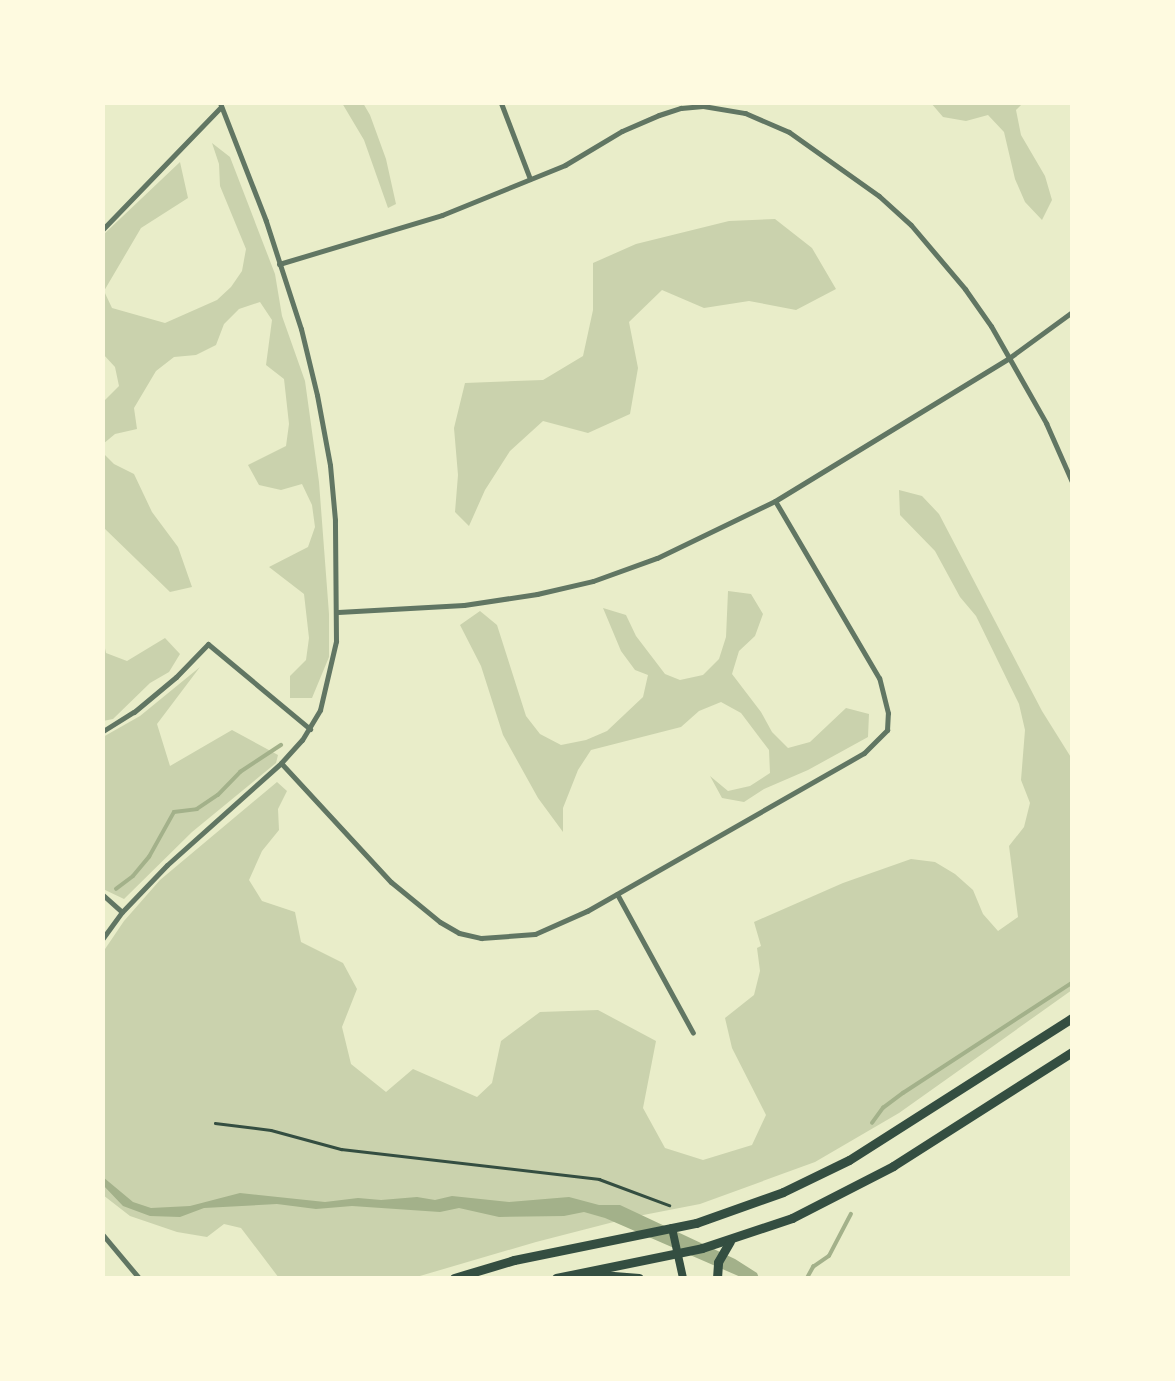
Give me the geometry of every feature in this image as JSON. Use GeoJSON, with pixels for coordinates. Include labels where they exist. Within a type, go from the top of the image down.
{"type":"FeatureCollection","features":[{"type":"Feature","properties":{"kind":"main road"},"geometry":{"type":"LineString","coordinates":[[454,1278],[514,1260],[671,1228],[743,1208],[825,1173],[1072,1018]]}},
{"type":"Feature","properties":{"kind":"main road"},"geometry":{"type":"LineString","coordinates":[[556,1278],[730,1241],[792,1218],[863,1183],[1072,1052]]}},
{"type":"Feature","properties":{"kind":"main road"},"geometry":{"type":"LineString","coordinates":[[671,1228],[683,1278]]}},
{"type":"Feature","properties":{"kind":"main road"},"geometry":{"type":"LineString","coordinates":[[717,1278],[718,1262],[730,1241]]}},
{"type":"Feature","properties":{"kind":"main road"},"geometry":{"type":"LineString","coordinates":[[579,1273],[639,1278]]}},
{"type":"Feature","properties":{"kind":"street"},"geometry":{"type":"LineString","coordinates":[[500,103],[530,179]]}},
{"type":"Feature","properties":{"kind":"street"},"geometry":{"type":"LineString","coordinates":[[103,229],[220,105],[301,329],[325,434],[335,520],[338,612],[330,678],[320,710],[310,729],[281,763],[197,836],[122,912],[103,937]]}},
{"type":"Feature","properties":{"kind":"street"},"geometry":{"type":"LineString","coordinates":[[279,264],[442,215],[565,165],[622,131],[681,108],[703,106],[745,113],[789,132],[879,196],[911,225],[965,289],[1009,358],[1046,423],[1072,482]]}},
{"type":"Feature","properties":{"kind":"street"},"geometry":{"type":"LineString","coordinates":[[338,612],[464,605],[537,594],[593,581],[657,558],[775,501],[1009,358],[1072,312]]}},
{"type":"Feature","properties":{"kind":"street"},"geometry":{"type":"LineString","coordinates":[[281,763],[391,882],[440,922],[459,933],[481,938],[535,934],[558,926],[864,754],[887,730],[888,713],[879,678],[775,501]]}},
{"type":"Feature","properties":{"kind":"street"},"geometry":{"type":"LineString","coordinates":[[103,731],[134,712],[176,677],[208,644],[310,729]]}},
{"type":"Feature","properties":{"kind":"street"},"geometry":{"type":"LineString","coordinates":[[617,894],[694,1033]]}},
{"type":"Feature","properties":{"kind":"street"},"geometry":{"type":"LineString","coordinates":[[103,895],[122,912]]}},
{"type":"Feature","properties":{"kind":"street"},"geometry":{"type":"LineString","coordinates":[[103,1235],[139,1278]]}},
{"type":"Feature","properties":{"kind":"path"},"geometry":{"type":"LineString","coordinates":[[215,1123],[271,1130],[341,1149],[599,1179],[669,1205]]}},
{"type":"Feature","properties":{"kind":"shaded area"},"geometry":{"type":"Polygon","coordinates":[[[342,103],[363,103],[370,115],[386,159],[396,204],[388,208],[364,140],[342,103]]]}},
{"type":"Feature","properties":{"kind":"shaded area"},"geometry":{"type":"Polygon","coordinates":[[[931,103],[1023,103],[1016,110],[1021,135],[1045,176],[1052,200],[1042,220],[1025,202],[1015,179],[1004,132],[988,115],[966,121],[943,117],[931,103]]]}},
{"type":"Feature","properties":{"kind":"shaded area"},"geometry":{"type":"Polygon","coordinates":[[[212,143],[230,157],[275,274],[282,316],[305,381],[319,482],[329,614],[329,657],[312,698],[290,698],[290,676],[306,660],[309,638],[304,594],[269,567],[308,547],[315,527],[312,505],[302,484],[281,490],[259,485],[248,465],[286,446],[289,424],[284,379],[266,365],[272,320],[260,302],[239,309],[224,324],[216,345],[196,355],[174,357],[156,371],[134,408],[137,429],[115,434],[103,444],[103,402],[119,386],[115,367],[103,354],[103,235],[180,162],[188,198],[141,228],[104,291],[112,308],[165,323],[217,300],[231,287],[242,271],[246,249],[220,186],[219,164],[212,143]]]}},
{"type":"Feature","properties":{"kind":"shaded area"},"geometry":{"type":"Polygon","coordinates":[[[775,219],[812,248],[836,289],[796,310],[749,301],[704,308],[662,290],[629,322],[638,368],[630,414],[588,433],[543,421],[510,451],[485,490],[469,526],[455,512],[458,475],[454,428],[465,383],[543,380],[583,356],[593,310],[593,263],[636,244],[729,221],[775,219]]]}},
{"type":"Feature","properties":{"kind":"shaded area"},"geometry":{"type":"Polygon","coordinates":[[[103,453],[114,464],[134,474],[152,512],[178,547],[192,587],[170,592],[103,527],[103,453]]]}},
{"type":"Feature","properties":{"kind":"shaded area"},"geometry":{"type":"Polygon","coordinates":[[[899,490],[922,496],[939,514],[1042,711],[1072,759],[1072,990],[899,1113],[815,1162],[700,1204],[633,1217],[536,1242],[413,1278],[279,1278],[241,1228],[224,1224],[207,1237],[177,1232],[130,1216],[103,1195],[103,952],[124,921],[160,880],[277,782],[287,791],[278,809],[279,830],[262,851],[249,880],[262,901],[295,912],[301,942],[343,963],[357,989],[342,1027],[351,1064],[386,1092],[413,1069],[477,1097],[492,1083],[501,1041],[540,1012],[598,1010],[656,1041],[643,1108],[665,1148],[703,1160],[752,1145],[766,1115],[732,1048],[725,1018],[754,995],[760,971],[757,948],[761,946],[754,922],[843,883],[911,859],[935,862],[955,874],[973,890],[983,914],[998,931],[1018,917],[1009,846],[1024,827],[1030,803],[1021,780],[1025,730],[1019,704],[976,616],[960,597],[935,551],[900,515],[899,490]]]}},
{"type":"Feature","properties":{"kind":"shaded area"},"geometry":{"type":"Polygon","coordinates":[[[728,591],[751,594],[763,614],[755,636],[739,651],[732,674],[761,712],[772,732],[788,748],[810,742],[846,708],[869,714],[868,737],[808,770],[764,789],[744,802],[722,798],[710,776],[728,791],[750,786],[770,773],[769,750],[741,713],[721,702],[699,711],[681,727],[591,750],[578,770],[563,808],[563,832],[538,798],[503,735],[481,666],[460,625],[480,611],[497,625],[526,716],[540,734],[561,745],[586,740],[607,731],[643,697],[648,675],[635,670],[621,651],[603,608],[626,615],[636,636],[665,674],[680,680],[703,675],[719,659],[726,637],[728,591]]]}},
{"type":"Feature","properties":{"kind":"shaded area"},"geometry":{"type":"Polygon","coordinates":[[[165,638],[180,654],[169,672],[150,683],[113,719],[103,721],[103,639],[106,653],[127,661],[165,638]]]}},
{"type":"Feature","properties":{"kind":"shaded area"},"geometry":{"type":"Polygon","coordinates":[[[200,667],[157,724],[170,766],[232,730],[278,755],[276,763],[192,832],[124,899],[103,889],[103,737],[140,716],[200,667]]]}},
{"type":"Feature","properties":{"kind":"shaded area"},"geometry":{"type":"Polygon","coordinates":[[[103,1177],[133,1202],[151,1208],[190,1206],[240,1193],[325,1202],[358,1198],[381,1200],[417,1197],[435,1200],[452,1196],[509,1202],[569,1197],[599,1205],[620,1205],[735,1259],[757,1273],[759,1278],[743,1278],[605,1218],[584,1212],[564,1216],[499,1217],[459,1208],[440,1212],[352,1206],[316,1209],[277,1204],[204,1208],[180,1217],[150,1216],[123,1206],[103,1185],[103,1177]]]}},
{"type":"Feature","properties":{"kind":"waterway"},"geometry":{"type":"LineString","coordinates":[[116,889],[133,876],[149,857],[174,812],[197,809],[218,795],[240,772],[281,745]]}},
{"type":"Feature","properties":{"kind":"waterway"},"geometry":{"type":"LineString","coordinates":[[872,1123],[883,1108],[903,1093],[1072,983]]}},
{"type":"Feature","properties":{"kind":"waterway"},"geometry":{"type":"LineString","coordinates":[[807,1278],[813,1267],[829,1256],[851,1214]]}}]}
